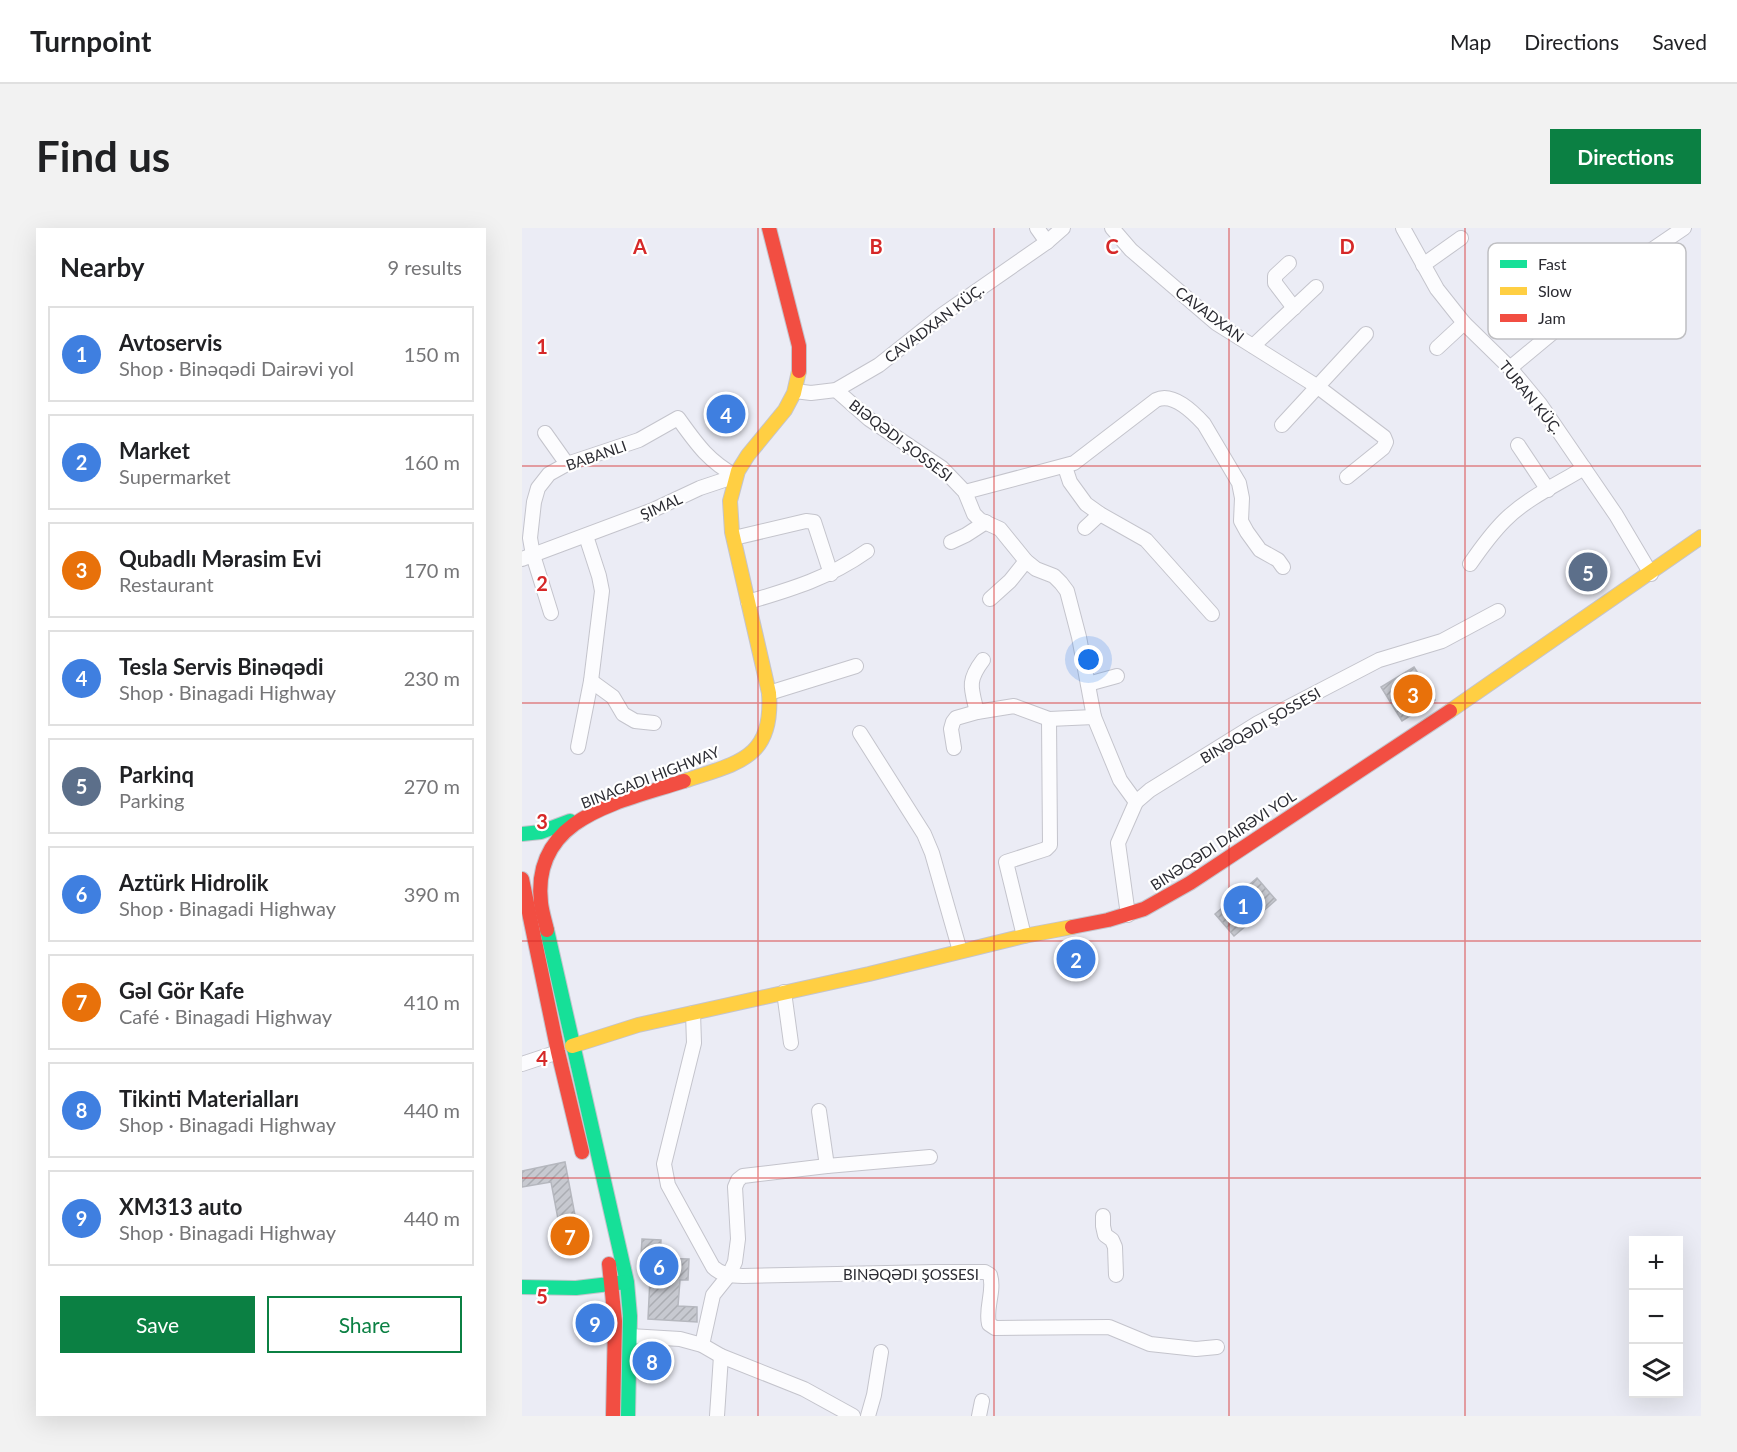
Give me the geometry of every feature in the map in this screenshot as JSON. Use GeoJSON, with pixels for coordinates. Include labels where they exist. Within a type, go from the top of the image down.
{"type":"FeatureCollection","features":[{"type":"Feature","properties":{"kind":"main road","name":"BINAGADI HIGHWAY"},"geometry":{"type":"LineString","coordinates":[[628,1416],[630,1336],[627,1282],[572,1046],[541,902],[541,887],[545,862],[552,846],[567,829],[594,812],[746,759],[759,747],[766,735],[770,719],[769,693],[734,538],[730,506],[731,491],[736,476],[748,456],[783,413],[795,391],[800,366],[799,346],[769,228]]}},
{"type":"Feature","properties":{"kind":"main road","name":"BINƏQƏDI DAIRƏVI YOL"},"geometry":{"type":"LineString","coordinates":[[558,1052],[617,1031],[693,1012],[1024,936],[1128,915],[1149,907],[1190,883],[1701,537]]}},
{"type":"Feature","properties":{"kind":"main road"},"geometry":{"type":"LineString","coordinates":[[522,834],[541,832],[594,812]]}},
{"type":"Feature","properties":{"kind":"main road"},"geometry":{"type":"LineString","coordinates":[[522,879],[558,1052],[585,1163]]}},
{"type":"Feature","properties":{"kind":"main road"},"geometry":{"type":"LineString","coordinates":[[606,1251],[612,1285],[616,1337],[613,1416]]}},
{"type":"Feature","properties":{"kind":"main road"},"geometry":{"type":"LineString","coordinates":[[522,1287],[612,1285],[627,1282]]}},
{"type":"Feature","properties":{"kind":"street"},"geometry":{"type":"LineString","coordinates":[[1037,228],[1047,242]]}},
{"type":"Feature","properties":{"kind":"street","name":"CAVADXAN KÜÇ."},"geometry":{"type":"LineString","coordinates":[[795,391],[810,393],[836,390],[879,364],[942,315],[1047,242],[1063,228]]}},
{"type":"Feature","properties":{"kind":"street","name":"CAVADXAN"},"geometry":{"type":"LineString","coordinates":[[1112,228],[1131,250],[1216,323],[1318,387],[1384,437],[1386,442],[1383,448],[1347,477]]}},
{"type":"Feature","properties":{"kind":"street","name":"TURAN KÜÇ."},"geometry":{"type":"LineString","coordinates":[[1403,228],[1437,290],[1464,322],[1510,368],[1540,404],[1651,573]]}},
{"type":"Feature","properties":{"kind":"street"},"geometry":{"type":"LineString","coordinates":[[1662,243],[1684,228]]}},
{"type":"Feature","properties":{"kind":"street"},"geometry":{"type":"LineString","coordinates":[[1423,265],[1461,238]]}},
{"type":"Feature","properties":{"kind":"street"},"geometry":{"type":"LineString","coordinates":[[1289,262],[1275,276],[1275,283],[1294,308]]}},
{"type":"Feature","properties":{"kind":"street"},"geometry":{"type":"LineString","coordinates":[[1253,346],[1316,287]]}},
{"type":"Feature","properties":{"kind":"street"},"geometry":{"type":"LineString","coordinates":[[1437,348],[1464,322]]}},
{"type":"Feature","properties":{"kind":"street"},"geometry":{"type":"LineString","coordinates":[[1282,425],[1366,334]]}},
{"type":"Feature","properties":{"kind":"street"},"geometry":{"type":"LineString","coordinates":[[1510,368],[1545,339]]}},
{"type":"Feature","properties":{"kind":"street","name":"BIƏQƏDI ŞOSSESI"},"geometry":{"type":"LineString","coordinates":[[836,390],[869,419],[942,468],[964,492],[974,514],[1000,529],[1026,561],[1036,569],[1054,576],[1067,591],[1079,638],[1094,717],[1120,780],[1136,802]]}},
{"type":"Feature","properties":{"kind":"street","name":"BIƏQƏDI ŞOSSESI"},"geometry":{"type":"LineString","coordinates":[[964,492],[1074,463],[1156,400],[1172,399],[1197,416],[1204,424],[1239,483],[1241,521],[1247,532],[1260,550],[1278,560],[1283,567]]}},
{"type":"Feature","properties":{"kind":"street"},"geometry":{"type":"LineString","coordinates":[[551,613],[527,557],[534,502],[538,488],[549,474],[567,464],[639,440],[678,418],[698,447],[711,460],[736,476]]}},
{"type":"Feature","properties":{"kind":"street"},"geometry":{"type":"LineString","coordinates":[[545,433],[567,464]]}},
{"type":"Feature","properties":{"kind":"street"},"geometry":{"type":"LineString","coordinates":[[1518,445],[1548,490]]}},
{"type":"Feature","properties":{"kind":"street"},"geometry":{"type":"LineString","coordinates":[[1065,467],[1070,482],[1078,494],[1100,514],[1146,540],[1212,614]]}},
{"type":"Feature","properties":{"kind":"street"},"geometry":{"type":"LineString","coordinates":[[1470,564],[1505,519],[1521,506],[1584,468]]}},
{"type":"Feature","properties":{"kind":"street","name":"ŞIMAL"},"geometry":{"type":"LineString","coordinates":[[527,557],[653,510],[700,488],[736,476]]}},
{"type":"Feature","properties":{"kind":"street"},"geometry":{"type":"LineString","coordinates":[[1085,528],[1100,514]]}},
{"type":"Feature","properties":{"kind":"street"},"geometry":{"type":"LineString","coordinates":[[734,538],[806,521],[814,522],[831,573]]}},
{"type":"Feature","properties":{"kind":"street"},"geometry":{"type":"LineString","coordinates":[[951,542],[986,522]]}},
{"type":"Feature","properties":{"kind":"street"},"geometry":{"type":"LineString","coordinates":[[578,747],[591,681],[602,591],[586,536]]}},
{"type":"Feature","properties":{"kind":"street"},"geometry":{"type":"LineString","coordinates":[[748,602],[811,583],[845,567],[867,551]]}},
{"type":"Feature","properties":{"kind":"street"},"geometry":{"type":"LineString","coordinates":[[990,599],[1026,561]]}},
{"type":"Feature","properties":{"kind":"street","name":"BINƏQƏDI ŞOSSESI"},"geometry":{"type":"LineString","coordinates":[[1128,915],[1118,843],[1136,802],[1160,784],[1269,717],[1379,660],[1442,641],[1498,611]]}},
{"type":"Feature","properties":{"kind":"street"},"geometry":{"type":"LineString","coordinates":[[977,712],[971,684],[973,674],[983,660]]}},
{"type":"Feature","properties":{"kind":"street"},"geometry":{"type":"LineString","coordinates":[[769,693],[856,666]]}},
{"type":"Feature","properties":{"kind":"street"},"geometry":{"type":"LineString","coordinates":[[1088,684],[1117,676]]}},
{"type":"Feature","properties":{"kind":"street"},"geometry":{"type":"LineString","coordinates":[[591,681],[614,697],[623,714],[635,721],[654,723]]}},
{"type":"Feature","properties":{"kind":"street"},"geometry":{"type":"LineString","coordinates":[[954,748],[952,722],[956,718],[977,712],[1014,706],[1048,719],[1070,720],[1094,717]]}},
{"type":"Feature","properties":{"kind":"street"},"geometry":{"type":"LineString","coordinates":[[1024,936],[1006,862],[1046,849],[1050,844],[1048,719]]}},
{"type":"Feature","properties":{"kind":"street"},"geometry":{"type":"LineString","coordinates":[[860,733],[924,834],[932,853],[960,951]]}},
{"type":"Feature","properties":{"kind":"street"},"geometry":{"type":"LineString","coordinates":[[784,992],[791,1043]]}},
{"type":"Feature","properties":{"kind":"street"},"geometry":{"type":"LineString","coordinates":[[693,1012],[694,1043],[664,1164],[668,1185],[713,1267],[729,1275]]}},
{"type":"Feature","properties":{"kind":"street"},"geometry":{"type":"LineString","coordinates":[[522,1064],[558,1052]]}},
{"type":"Feature","properties":{"kind":"street"},"geometry":{"type":"LineString","coordinates":[[819,1111],[827,1166]]}},
{"type":"Feature","properties":{"kind":"street"},"geometry":{"type":"LineString","coordinates":[[702,1345],[713,1295],[729,1275],[738,1252],[735,1187],[738,1180],[743,1176],[930,1157]]}},
{"type":"Feature","properties":{"kind":"street"},"geometry":{"type":"LineString","coordinates":[[1103,1216],[1105,1235],[1112,1240],[1115,1247],[1116,1275]]}},
{"type":"Feature","properties":{"kind":"street","name":"BINƏQƏDI ŞOSSESI"},"geometry":{"type":"LineString","coordinates":[[729,1275],[985,1272],[990,1275],[992,1281],[987,1317],[989,1324],[995,1328],[1109,1327],[1150,1344],[1196,1349],[1217,1347]]}},
{"type":"Feature","properties":{"kind":"street"},"geometry":{"type":"LineString","coordinates":[[630,1336],[680,1339],[702,1345],[721,1356],[804,1389],[853,1416]]}},
{"type":"Feature","properties":{"kind":"street"},"geometry":{"type":"LineString","coordinates":[[868,1416],[874,1395],[880,1352]]}},
{"type":"Feature","properties":{"kind":"street"},"geometry":{"type":"LineString","coordinates":[[717,1416],[721,1356]]}},
{"type":"Feature","properties":{"kind":"street"},"geometry":{"type":"LineString","coordinates":[[978,1416],[982,1401]]}},
{"type":"Feature","properties":{"kind":"building"},"geometry":{"type":"Polygon","coordinates":[[[1414,667],[1435,700],[1402,721],[1381,687],[1414,667]]]}},
{"type":"Feature","properties":{"kind":"building"},"geometry":{"type":"Polygon","coordinates":[[[1257,878],[1276,900],[1234,936],[1215,914],[1257,878]]]}},
{"type":"Feature","properties":{"kind":"building"},"geometry":{"type":"Polygon","coordinates":[[[565,1162],[582,1253],[565,1256],[551,1182],[522,1187],[522,1171],[565,1162]]]}},
{"type":"Feature","properties":{"kind":"building"},"geometry":{"type":"Polygon","coordinates":[[[642,1239],[661,1240],[660,1257],[641,1256],[642,1239]]]}},
{"type":"Feature","properties":{"kind":"building"},"geometry":{"type":"Polygon","coordinates":[[[651,1258],[689,1259],[688,1280],[680,1280],[678,1306],[697,1307],[697,1322],[648,1319],[651,1258]]]}},
{"type":"Feature","properties":{"kind":"traffic: fast"},"geometry":{"type":"LineString","coordinates":[[522,834],[541,832],[570,821]]}},
{"type":"Feature","properties":{"kind":"traffic: fast"},"geometry":{"type":"LineString","coordinates":[[547,930],[627,1282],[630,1316],[628,1416]]}},
{"type":"Feature","properties":{"kind":"traffic: fast"},"geometry":{"type":"LineString","coordinates":[[522,1287],[576,1288],[626,1282]]}},
{"type":"Feature","properties":{"kind":"traffic: slow"},"geometry":{"type":"LineString","coordinates":[[684,781],[735,763],[758,746],[765,732],[769,715],[769,693],[732,532],[730,501],[738,471],[748,455],[785,410],[794,393],[799,371]]}},
{"type":"Feature","properties":{"kind":"traffic: slow"},"geometry":{"type":"LineString","coordinates":[[1450,711],[1701,537]]}},
{"type":"Feature","properties":{"kind":"traffic: slow"},"geometry":{"type":"LineString","coordinates":[[572,1046],[638,1025],[1072,927]]}},
{"type":"Feature","properties":{"kind":"traffic: jam"},"geometry":{"type":"LineString","coordinates":[[769,228],[799,346],[799,371]]}},
{"type":"Feature","properties":{"kind":"traffic: jam"},"geometry":{"type":"LineString","coordinates":[[1072,927],[1108,920],[1144,909],[1190,883],[1450,711]]}},
{"type":"Feature","properties":{"kind":"traffic: jam"},"geometry":{"type":"LineString","coordinates":[[547,930],[541,903],[542,874],[550,850],[565,832],[585,817],[608,806],[684,781]]}},
{"type":"Feature","properties":{"kind":"traffic: jam"},"geometry":{"type":"LineString","coordinates":[[522,879],[558,1052],[582,1152]]}},
{"type":"Feature","properties":{"kind":"traffic: jam"},"geometry":{"type":"LineString","coordinates":[[609,1264],[615,1321],[613,1416]]}},
{"type":"Feature","properties":{"kind":"place","name":"Tesla Servis Binəqədi"},"geometry":{"type":"Point","coordinates":[726,414]}},
{"type":"Feature","properties":{"kind":"place","name":"Parkinq"},"geometry":{"type":"Point","coordinates":[1588,572]}},
{"type":"Feature","properties":{"kind":"place","name":"Qubadlı Mərasim Evi"},"geometry":{"type":"Point","coordinates":[1413,694]}},
{"type":"Feature","properties":{"kind":"place","name":"Avtoservis"},"geometry":{"type":"Point","coordinates":[1243,905]}},
{"type":"Feature","properties":{"kind":"place","name":"Market"},"geometry":{"type":"Point","coordinates":[1076,959]}},
{"type":"Feature","properties":{"kind":"place","name":"Gəl Gör Kafe"},"geometry":{"type":"Point","coordinates":[570,1236]}},
{"type":"Feature","properties":{"kind":"place","name":"Aztürk Hidrolik"},"geometry":{"type":"Point","coordinates":[659,1266]}},
{"type":"Feature","properties":{"kind":"place","name":"XM313 auto"},"geometry":{"type":"Point","coordinates":[595,1323]}},
{"type":"Feature","properties":{"kind":"place","name":"Tikinti Materialları"},"geometry":{"type":"Point","coordinates":[652,1361]}}]}
